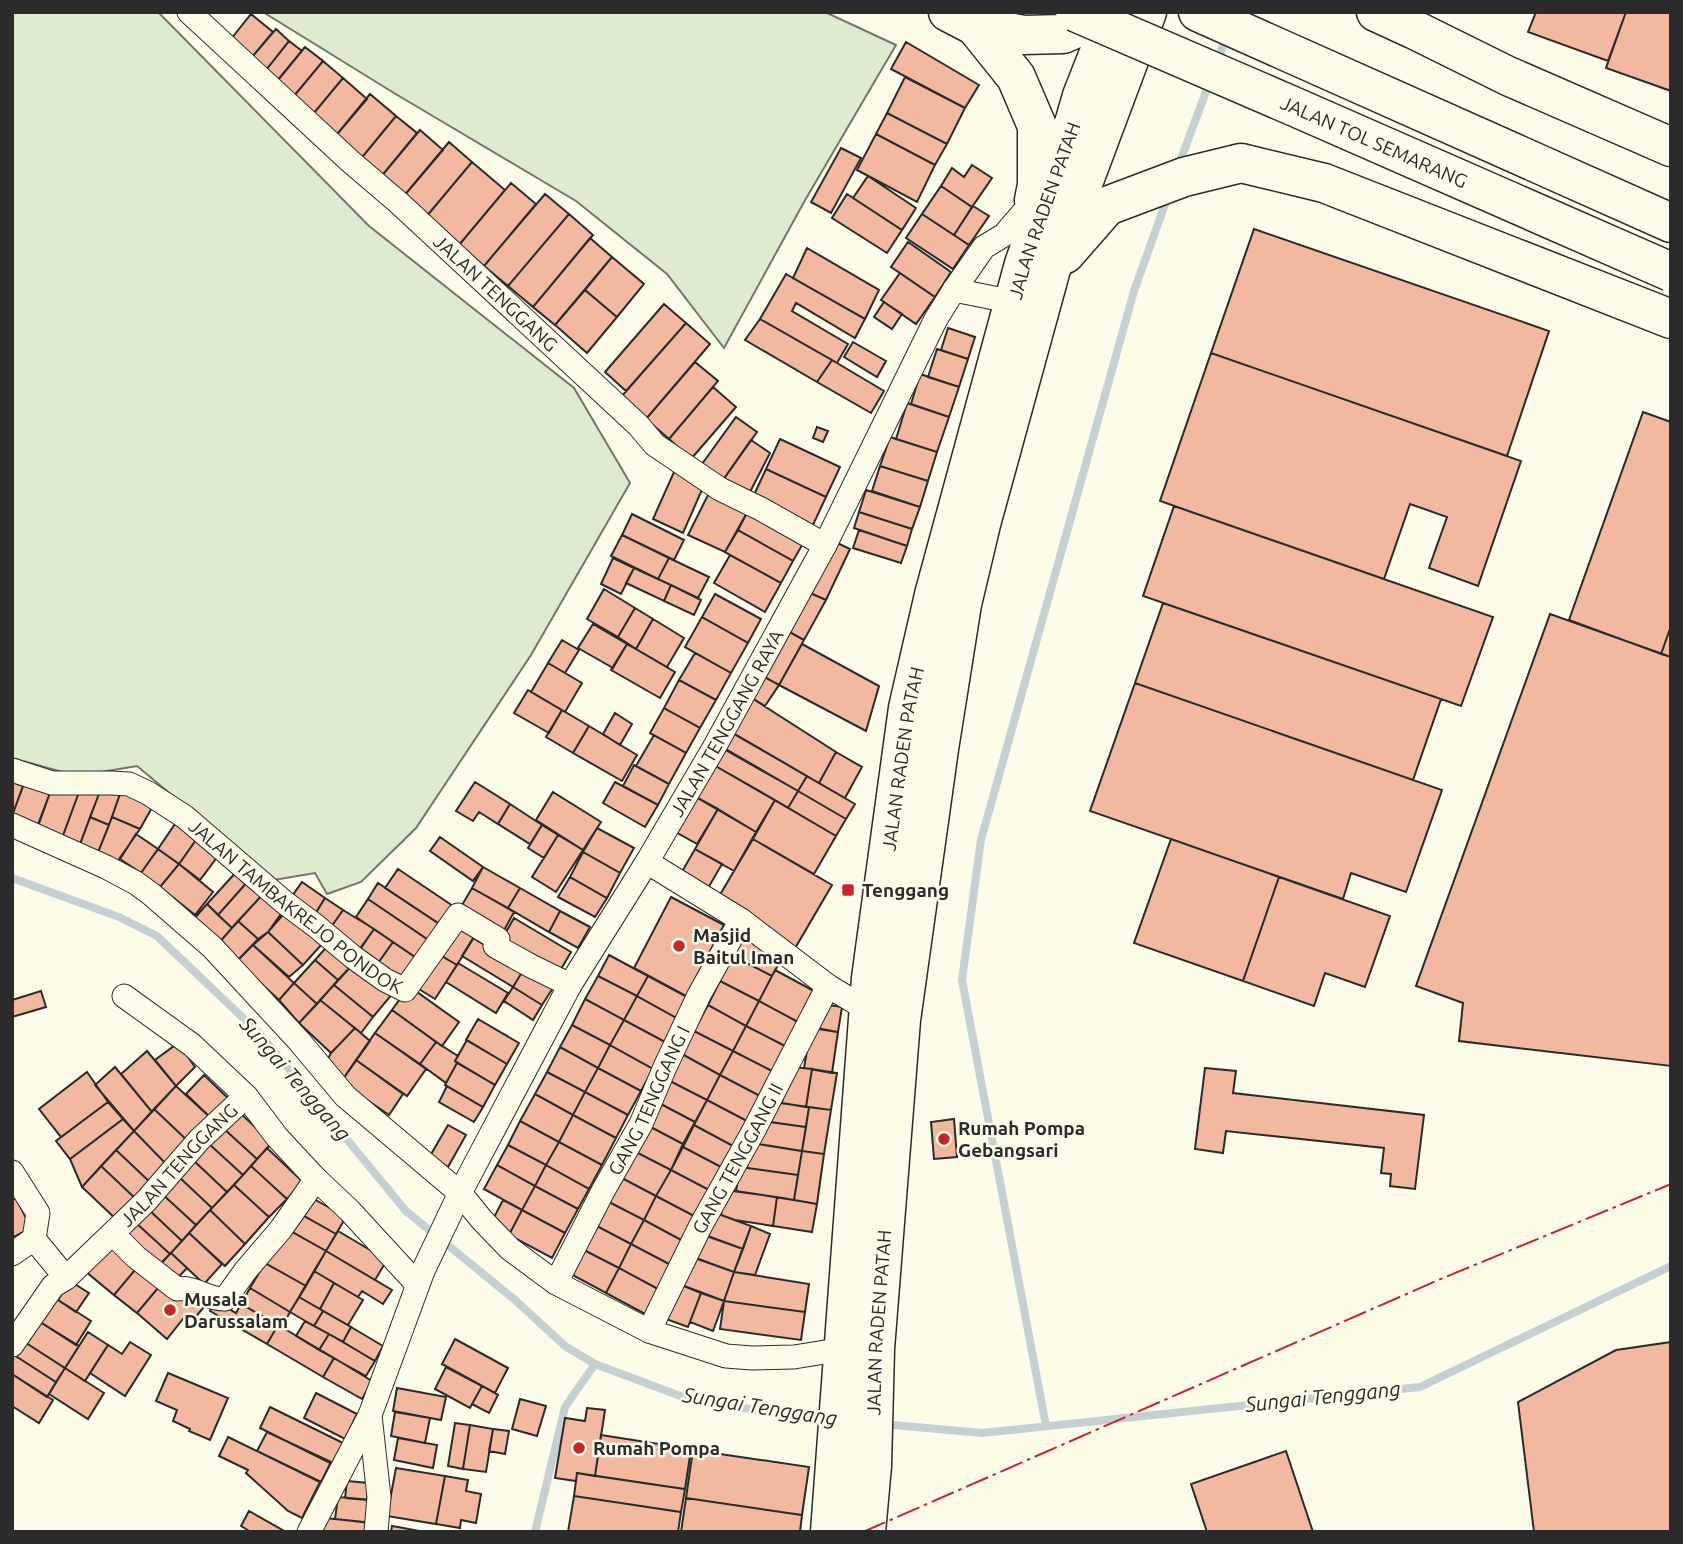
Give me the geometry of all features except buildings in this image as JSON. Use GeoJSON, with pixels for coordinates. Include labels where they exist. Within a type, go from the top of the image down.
{"type":"FeatureCollection","features":[{"type":"Feature","properties":{"kind":"highway","name":"JALAN TOL SEMARANG"},"geometry":{"type":"LineString","coordinates":[[1075,12],[1671,272]]}},
{"type":"Feature","properties":{"kind":"highway"},"geometry":{"type":"LineString","coordinates":[[961,19],[1024,35],[1063,34],[1115,12],[1113,55],[1102,130]]}},
{"type":"Feature","properties":{"kind":"highway","name":"JALAN RADEN PATAH"},"geometry":{"type":"LineString","coordinates":[[866,1532],[853,1465],[854,1351],[885,1015],[939,750],[962,604],[1037,267],[1082,96],[1115,12]]}},
{"type":"Feature","properties":{"kind":"highway","name":"JALAN RADEN PATAH"},"geometry":{"type":"LineString","coordinates":[[885,1015],[871,978],[908,708],[934,595],[1013,303],[1037,267],[1102,130],[1147,12]]}},
{"type":"Feature","properties":{"kind":"highway"},"geometry":{"type":"LineString","coordinates":[[1198,12],[1671,223]]}},
{"type":"Feature","properties":{"kind":"highway"},"geometry":{"type":"LineString","coordinates":[[1376,12],[1508,76],[1671,147]]}},
{"type":"Feature","properties":{"kind":"highway"},"geometry":{"type":"LineString","coordinates":[[961,19],[1016,77],[1037,126],[1037,267]]}},
{"type":"Feature","properties":{"kind":"highway"},"geometry":{"type":"LineString","coordinates":[[1037,267],[1107,206],[1184,177],[1241,163],[1324,183],[1671,319]]}},
{"type":"Feature","properties":{"kind":"highway","name":"JALAN RADEN PATAH"},"geometry":{"type":"LineString","coordinates":[[830,1532],[853,1465]]}},
{"type":"Feature","properties":{"kind":"street","name":"JALAN TENGGANG"},"geometry":{"type":"LineString","coordinates":[[189,12],[492,288],[638,425],[655,445],[720,489],[825,545]]}},
{"type":"Feature","properties":{"kind":"street","name":"JALAN TENGGANG RAYA"},"geometry":{"type":"LineString","coordinates":[[420,1277],[458,1197],[570,985],[715,746],[825,545],[936,319],[984,247],[1004,235],[1035,199]]}},
{"type":"Feature","properties":{"kind":"street"},"geometry":{"type":"LineString","coordinates":[[954,290],[1013,303]]}},
{"type":"Feature","properties":{"kind":"street","name":"JALAN TAMBAKREJO PONDOK"},"geometry":{"type":"LineString","coordinates":[[12,770],[51,783],[129,784],[148,793],[185,817],[352,957],[405,990],[458,915],[498,939],[495,946],[570,985]]}},
{"type":"Feature","properties":{"kind":"street"},"geometry":{"type":"LineString","coordinates":[[12,825],[106,867],[151,894],[212,947],[299,1041],[345,1096],[458,1197],[510,1248],[556,1283],[649,1331],[734,1358],[794,1357],[854,1351]]}},
{"type":"Feature","properties":{"kind":"street"},"geometry":{"type":"LineString","coordinates":[[647,862],[741,920],[828,986],[885,1015]]}},
{"type":"Feature","properties":{"kind":"street","name":"GANG TENGGANG I"},"geometry":{"type":"LineString","coordinates":[[556,1283],[641,1124],[699,995],[741,920]]}},
{"type":"Feature","properties":{"kind":"street","name":"GANG TENGGANG II"},"geometry":{"type":"LineString","coordinates":[[649,1331],[701,1225],[754,1130],[828,986]]}},
{"type":"Feature","properties":{"kind":"street","name":"JALAN TENGGANG"},"geometry":{"type":"LineString","coordinates":[[124,996],[192,1045],[246,1096],[277,1137],[316,1180],[420,1277]]}},
{"type":"Feature","properties":{"kind":"street","name":"JALAN TENGGANG"},"geometry":{"type":"LineString","coordinates":[[12,1345],[52,1286],[66,1278],[113,1234],[199,1140],[246,1096]]}},
{"type":"Feature","properties":{"kind":"street"},"geometry":{"type":"LineString","coordinates":[[12,1172],[38,1213],[34,1239],[12,1254]]}},
{"type":"Feature","properties":{"kind":"street","name":"JALAN TENGGANG"},"geometry":{"type":"LineString","coordinates":[[113,1234],[136,1257],[177,1289],[185,1287],[216,1299],[225,1298],[281,1229],[316,1180]]}},
{"type":"Feature","properties":{"kind":"street"},"geometry":{"type":"LineString","coordinates":[[34,1239],[66,1278]]}},
{"type":"Feature","properties":{"kind":"street"},"geometry":{"type":"LineString","coordinates":[[309,1532],[370,1415],[420,1277]]}},
{"type":"Feature","properties":{"kind":"street"},"geometry":{"type":"LineString","coordinates":[[370,1415],[380,1497],[376,1532]]}},
{"type":"Feature","properties":{"kind":"green space"},"geometry":{"type":"Polygon","coordinates":[[[12,12],[158,12],[369,226],[574,388],[630,483],[531,655],[416,828],[361,882],[327,894],[315,873],[274,880],[137,766],[77,776],[12,758],[12,12]]]}},
{"type":"Feature","properties":{"kind":"green space"},"geometry":{"type":"Polygon","coordinates":[[[263,12],[825,12],[896,45],[804,202],[724,348],[667,274],[576,201],[263,12]]]}},
{"type":"Feature","properties":{"kind":"waterway"},"geometry":{"type":"LineString","coordinates":[[1217,62],[1227,35]]}},
{"type":"Feature","properties":{"kind":"waterway"},"geometry":{"type":"LineString","coordinates":[[1178,167],[1210,81]]}},
{"type":"Feature","properties":{"kind":"waterway"},"geometry":{"type":"LineString","coordinates":[[1046,1426],[962,980],[981,840],[1134,291],[1168,196]]}},
{"type":"Feature","properties":{"kind":"waterway","name":"Sungai Tenggang"},"geometry":{"type":"LineString","coordinates":[[12,878],[119,917],[157,936],[260,1034],[406,1211],[515,1300],[565,1346],[595,1364],[691,1400],[827,1419]]}},
{"type":"Feature","properties":{"kind":"waterway","name":"Sungai Tenggang"},"geometry":{"type":"LineString","coordinates":[[882,1424],[982,1433],[1420,1387],[1671,1266]]}},
{"type":"Feature","properties":{"kind":"waterway"},"geometry":{"type":"LineString","coordinates":[[535,1532],[565,1407],[595,1364]]}},
{"type":"Feature","properties":{"kind":"power"},"geometry":{"type":"LineString","coordinates":[[863,1532],[1443,1278],[1671,1184]]}},
{"type":"Feature","properties":{"kind":"place","name":"Tenggang"},"geometry":{"type":"Point","coordinates":[848,890]}},
{"type":"Feature","properties":{"kind":"place","name":"Masjid Baitul Iman"},"geometry":{"type":"Point","coordinates":[679,946]}},
{"type":"Feature","properties":{"kind":"place","name":"Rumah Pompa Gebangsari"},"geometry":{"type":"Point","coordinates":[944,1139]}},
{"type":"Feature","properties":{"kind":"place","name":"Musala Darussalam"},"geometry":{"type":"Point","coordinates":[170,1310]}},
{"type":"Feature","properties":{"kind":"place","name":"Rumah Pompa"},"geometry":{"type":"Point","coordinates":[579,1448]}}]}
